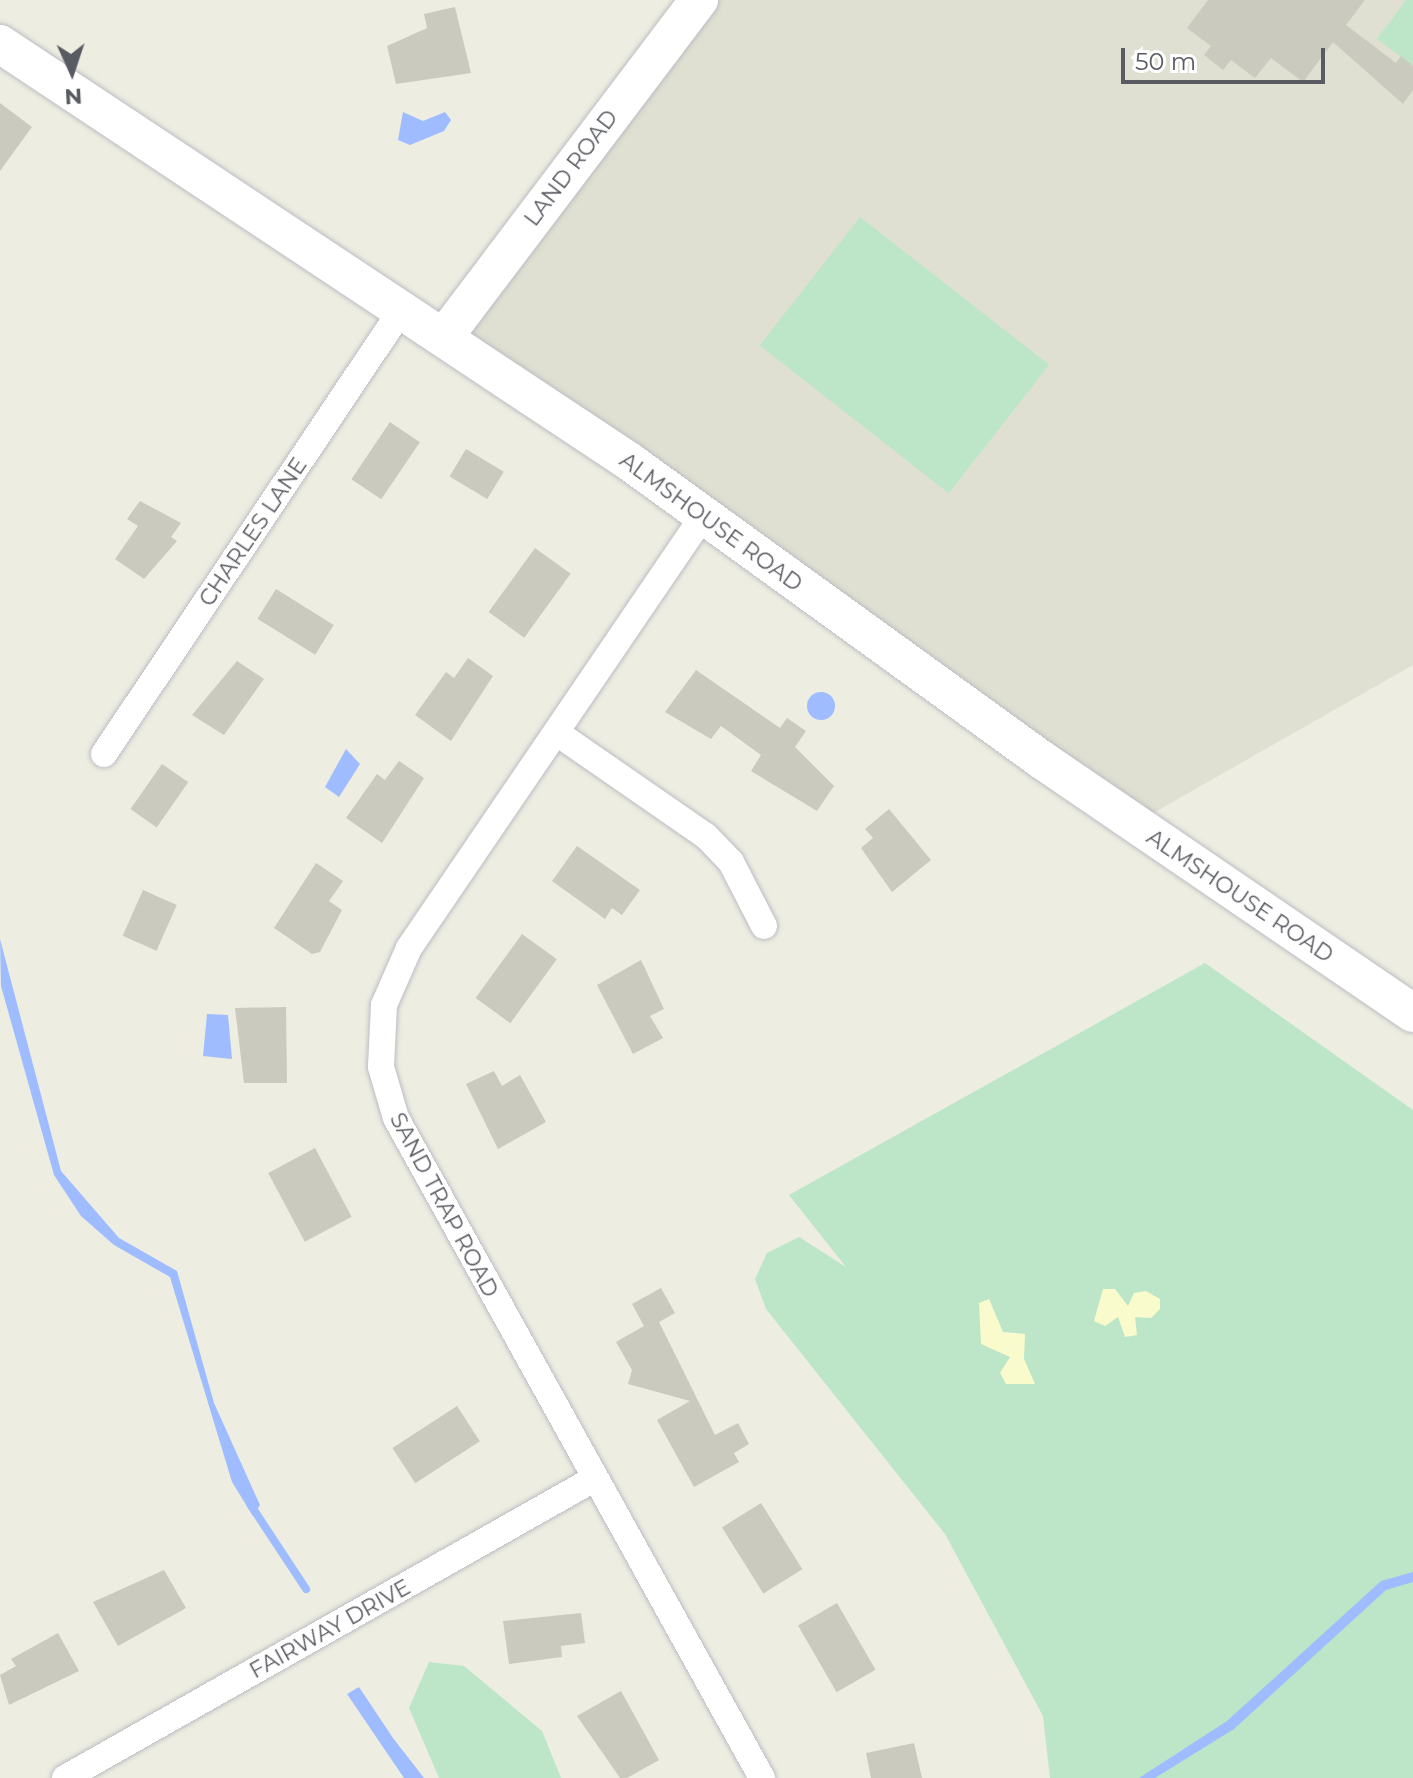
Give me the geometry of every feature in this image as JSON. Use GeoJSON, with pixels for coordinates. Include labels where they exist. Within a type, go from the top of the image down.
{"type":"FeatureCollection","features":[{"type":"Feature","properties":{"kind":"main road","name":"LAND ROAD"},"geometry":{"type":"LineString","coordinates":[[444,337],[699,0]]}},
{"type":"Feature","properties":{"kind":"main road","name":"ALMSHOUSE ROAD"},"geometry":{"type":"LineString","coordinates":[[0,44],[444,337],[1413,1013]]}},
{"type":"Feature","properties":{"kind":"street","name":"CHARLES LANE"},"geometry":{"type":"LineString","coordinates":[[104,754],[402,309]]}},
{"type":"Feature","properties":{"kind":"street","name":"SAND TRAP ROAD"},"geometry":{"type":"LineString","coordinates":[[703,516],[392,980],[381,1067],[396,1118],[762,1778]]}},
{"type":"Feature","properties":{"kind":"street"},"geometry":{"type":"LineString","coordinates":[[557,733],[714,843],[764,926]]}},
{"type":"Feature","properties":{"kind":"street","name":"FAIRWAY DRIVE"},"geometry":{"type":"LineString","coordinates":[[65,1778],[594,1479]]}},
{"type":"Feature","properties":{"kind":"shaded area"},"geometry":{"type":"Polygon","coordinates":[[[697,0],[1413,0],[1413,665],[1134,824],[444,337],[697,0]]]}},
{"type":"Feature","properties":{"kind":"shaded area"},"geometry":{"type":"Polygon","coordinates":[[[1406,0],[1413,0],[1413,66],[1377,39],[1406,0]]]}},
{"type":"Feature","properties":{"kind":"shaded area"},"geometry":{"type":"Polygon","coordinates":[[[860,217],[1049,365],[949,493],[760,345],[860,217]]]}},
{"type":"Feature","properties":{"kind":"shaded area"},"geometry":{"type":"Polygon","coordinates":[[[1205,963],[1413,1110],[1413,1778],[1050,1778],[1043,1716],[945,1534],[766,1309],[755,1279],[767,1253],[799,1237],[846,1267],[789,1195],[1205,963]]]}},
{"type":"Feature","properties":{"kind":"shaded area"},"geometry":{"type":"Polygon","coordinates":[[[429,1662],[464,1666],[542,1731],[561,1778],[439,1778],[409,1708],[429,1662]]]}},
{"type":"Feature","properties":{"kind":"sand"},"geometry":{"type":"Polygon","coordinates":[[[1103,1289],[1115,1289],[1128,1306],[1134,1293],[1146,1291],[1160,1299],[1160,1309],[1151,1318],[1135,1317],[1137,1335],[1125,1337],[1118,1317],[1105,1326],[1094,1321],[1103,1289]]]}},
{"type":"Feature","properties":{"kind":"sand"},"geometry":{"type":"Polygon","coordinates":[[[989,1299],[1003,1332],[1025,1334],[1024,1359],[1035,1384],[1006,1384],[1000,1373],[1010,1357],[981,1344],[979,1303],[989,1299]]]}},
{"type":"Feature","properties":{"kind":"water"},"geometry":{"type":"Polygon","coordinates":[[[403,112],[423,121],[445,112],[451,120],[444,131],[410,145],[398,140],[403,112]]]}},
{"type":"Feature","properties":{"kind":"water"},"geometry":{"type":"Polygon","coordinates":[[[821,692],[831,696],[835,706],[831,716],[821,720],[811,716],[807,706],[811,696],[821,692]]]}},
{"type":"Feature","properties":{"kind":"water"},"geometry":{"type":"Polygon","coordinates":[[[346,749],[360,764],[339,797],[325,787],[346,749]]]}},
{"type":"Feature","properties":{"kind":"water"},"geometry":{"type":"Polygon","coordinates":[[[0,939],[61,1171],[119,1238],[177,1271],[214,1403],[260,1505],[253,1516],[232,1482],[170,1277],[114,1245],[81,1216],[54,1175],[1,986],[0,939]]]}},
{"type":"Feature","properties":{"kind":"water"},"geometry":{"type":"Polygon","coordinates":[[[207,1014],[228,1015],[232,1059],[203,1056],[207,1014]]]}},
{"type":"Feature","properties":{"kind":"water"},"geometry":{"type":"Polygon","coordinates":[[[1413,1572],[1413,1582],[1386,1590],[1234,1729],[1155,1778],[1139,1778],[1227,1721],[1381,1581],[1413,1572]]]}},
{"type":"Feature","properties":{"kind":"water"},"geometry":{"type":"Polygon","coordinates":[[[359,1687],[424,1778],[404,1778],[347,1694],[359,1687]]]}},
{"type":"Feature","properties":{"kind":"building"},"geometry":{"type":"Polygon","coordinates":[[[1208,0],[1365,0],[1346,25],[1396,63],[1401,56],[1413,66],[1413,90],[1403,104],[1333,42],[1303,82],[1271,58],[1255,78],[1231,60],[1223,70],[1204,55],[1211,46],[1187,28],[1208,0]]]}},
{"type":"Feature","properties":{"kind":"building"},"geometry":{"type":"Polygon","coordinates":[[[455,7],[471,73],[396,84],[387,46],[427,28],[424,14],[455,7]]]}},
{"type":"Feature","properties":{"kind":"building"},"geometry":{"type":"Polygon","coordinates":[[[0,103],[32,127],[0,171],[0,103]]]}},
{"type":"Feature","properties":{"kind":"building"},"geometry":{"type":"Polygon","coordinates":[[[390,422],[420,442],[381,499],[351,479],[390,422]]]}},
{"type":"Feature","properties":{"kind":"building"},"geometry":{"type":"Polygon","coordinates":[[[466,449],[504,472],[487,499],[450,476],[466,449]]]}},
{"type":"Feature","properties":{"kind":"building"},"geometry":{"type":"Polygon","coordinates":[[[140,501],[181,523],[171,537],[177,541],[144,579],[115,559],[138,526],[127,519],[140,501]]]}},
{"type":"Feature","properties":{"kind":"building"},"geometry":{"type":"Polygon","coordinates":[[[535,548],[571,574],[524,638],[489,612],[535,548]]]}},
{"type":"Feature","properties":{"kind":"building"},"geometry":{"type":"Polygon","coordinates":[[[276,589],[334,625],[315,655],[257,619],[276,589]]]}},
{"type":"Feature","properties":{"kind":"building"},"geometry":{"type":"Polygon","coordinates":[[[468,658],[493,676],[451,741],[415,715],[446,672],[454,678],[468,658]]]}},
{"type":"Feature","properties":{"kind":"building"},"geometry":{"type":"Polygon","coordinates":[[[237,661],[264,679],[224,735],[192,715],[237,661]]]}},
{"type":"Feature","properties":{"kind":"building"},"geometry":{"type":"Polygon","coordinates":[[[696,670],[780,728],[787,718],[806,731],[795,747],[834,786],[817,811],[751,771],[761,755],[721,726],[711,739],[665,712],[696,670]]]}},
{"type":"Feature","properties":{"kind":"building"},"geometry":{"type":"Polygon","coordinates":[[[399,761],[424,778],[382,843],[346,818],[377,774],[385,780],[399,761]]]}},
{"type":"Feature","properties":{"kind":"building"},"geometry":{"type":"Polygon","coordinates":[[[162,764],[188,782],[157,827],[130,809],[162,764]]]}},
{"type":"Feature","properties":{"kind":"building"},"geometry":{"type":"Polygon","coordinates":[[[889,809],[931,860],[892,892],[861,848],[873,838],[865,829],[889,809]]]}},
{"type":"Feature","properties":{"kind":"building"},"geometry":{"type":"Polygon","coordinates":[[[577,846],[640,890],[622,915],[612,908],[605,919],[552,881],[577,846]]]}},
{"type":"Feature","properties":{"kind":"building"},"geometry":{"type":"Polygon","coordinates":[[[316,863],[343,881],[329,901],[342,910],[320,952],[312,954],[274,928],[316,863]]]}},
{"type":"Feature","properties":{"kind":"building"},"geometry":{"type":"Polygon","coordinates":[[[143,890],[177,905],[156,951],[123,936],[143,890]]]}},
{"type":"Feature","properties":{"kind":"building"},"geometry":{"type":"Polygon","coordinates":[[[522,934],[557,959],[510,1023],[476,998],[522,934]]]}},
{"type":"Feature","properties":{"kind":"building"},"geometry":{"type":"Polygon","coordinates":[[[641,960],[664,1009],[650,1016],[663,1038],[633,1054],[597,985],[641,960]]]}},
{"type":"Feature","properties":{"kind":"building"},"geometry":{"type":"Polygon","coordinates":[[[286,1007],[287,1083],[244,1083],[235,1008],[286,1007]]]}},
{"type":"Feature","properties":{"kind":"building"},"geometry":{"type":"Polygon","coordinates":[[[494,1071],[502,1086],[520,1075],[546,1122],[498,1149],[466,1084],[494,1071]]]}},
{"type":"Feature","properties":{"kind":"building"},"geometry":{"type":"Polygon","coordinates":[[[315,1148],[352,1217],[305,1242],[268,1173],[315,1148]]]}},
{"type":"Feature","properties":{"kind":"building"},"geometry":{"type":"Polygon","coordinates":[[[661,1288],[675,1313],[659,1322],[715,1435],[738,1423],[749,1444],[734,1453],[739,1462],[694,1487],[657,1420],[690,1401],[628,1384],[632,1370],[616,1342],[644,1326],[632,1304],[661,1288]]]}},
{"type":"Feature","properties":{"kind":"building"},"geometry":{"type":"Polygon","coordinates":[[[457,1406],[480,1441],[415,1483],[392,1448],[457,1406]]]}},
{"type":"Feature","properties":{"kind":"building"},"geometry":{"type":"Polygon","coordinates":[[[761,1503],[802,1569],[763,1594],[722,1527],[761,1503]]]}},
{"type":"Feature","properties":{"kind":"building"},"geometry":{"type":"Polygon","coordinates":[[[164,1570],[186,1608],[118,1646],[93,1602],[164,1570]]]}},
{"type":"Feature","properties":{"kind":"building"},"geometry":{"type":"Polygon","coordinates":[[[837,1603],[876,1670],[837,1692],[798,1626],[837,1603]]]}},
{"type":"Feature","properties":{"kind":"building"},"geometry":{"type":"Polygon","coordinates":[[[581,1613],[585,1643],[561,1646],[562,1657],[509,1664],[503,1621],[581,1613]]]}},
{"type":"Feature","properties":{"kind":"building"},"geometry":{"type":"Polygon","coordinates":[[[58,1633],[79,1671],[9,1705],[0,1675],[16,1666],[11,1659],[58,1633]]]}},
{"type":"Feature","properties":{"kind":"building"},"geometry":{"type":"Polygon","coordinates":[[[621,1691],[659,1760],[627,1778],[620,1778],[577,1716],[621,1691]]]}},
{"type":"Feature","properties":{"kind":"building"},"geometry":{"type":"Polygon","coordinates":[[[914,1743],[922,1778],[871,1778],[866,1753],[914,1743]]]}},
{"type":"Feature","properties":{"kind":"waterway"},"geometry":{"type":"LineString","coordinates":[[250,1504],[306,1589]]}}]}
